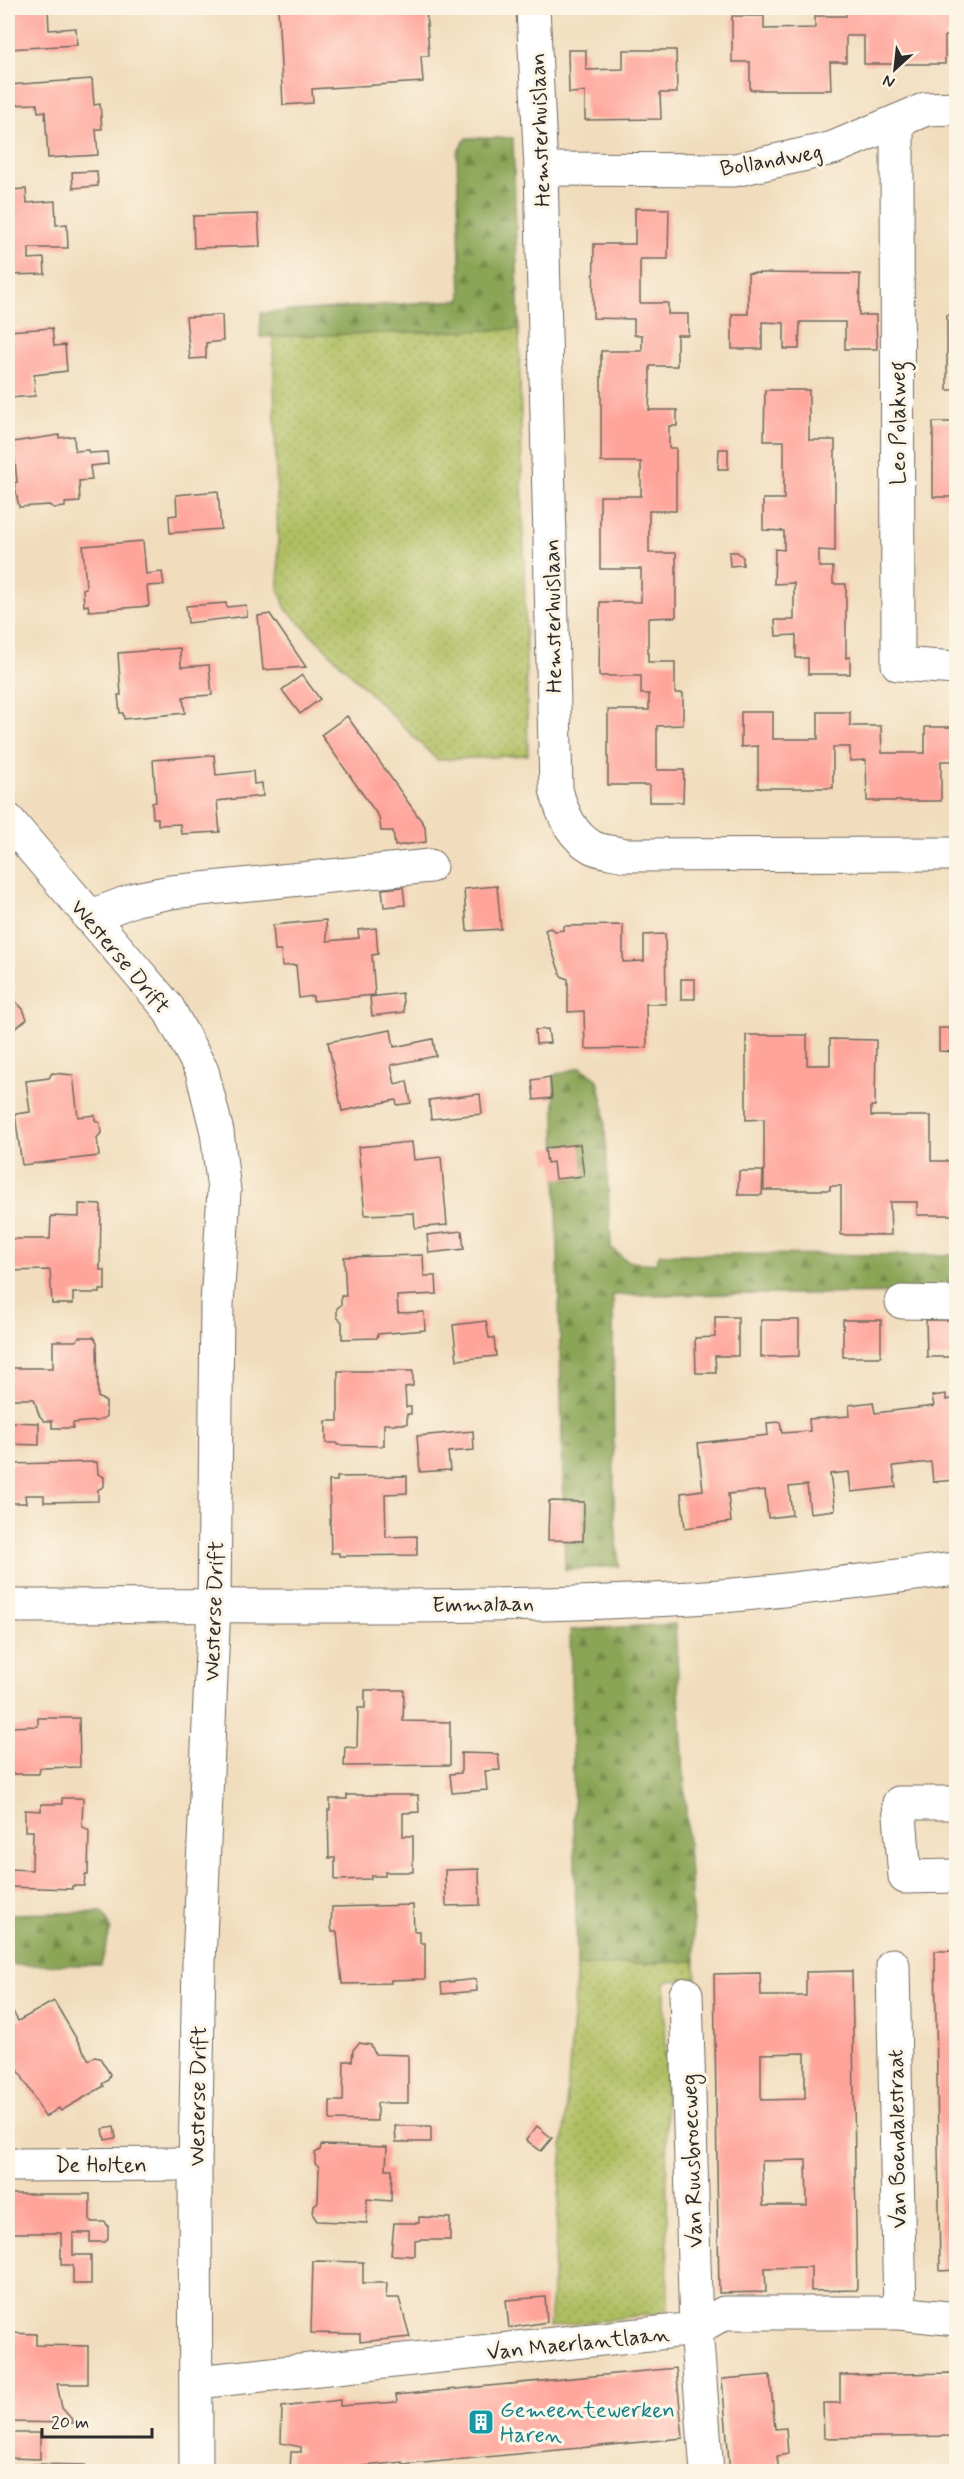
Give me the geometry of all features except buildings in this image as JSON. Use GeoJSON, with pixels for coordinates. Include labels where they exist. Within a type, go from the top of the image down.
{"type":"FeatureCollection","features":[{"type":"Feature","properties":{"kind":"street","name":"Hemsterhuislaan"},"geometry":{"type":"LineString","coordinates":[[533,8],[541,169],[556,789],[560,807],[569,824],[592,847],[624,855],[957,854]]}},
{"type":"Feature","properties":{"kind":"street","name":"Bollandweg"},"geometry":{"type":"LineString","coordinates":[[541,169],[735,170],[833,148],[926,109],[957,108]]}},
{"type":"Feature","properties":{"kind":"street","name":"Leo Polakweg"},"geometry":{"type":"LineString","coordinates":[[897,123],[898,664],[957,668]]}},
{"type":"Feature","properties":{"kind":"street","name":"Westerse Drift"},"geometry":{"type":"LineString","coordinates":[[8,820],[168,1008],[202,1071],[217,1132],[224,1191],[217,1305],[214,1604],[199,1963],[195,2164],[196,2472]]}},
{"type":"Feature","properties":{"kind":"street"},"geometry":{"type":"LineString","coordinates":[[89,916],[136,899],[171,892],[430,866]]}},
{"type":"Feature","properties":{"kind":"street"},"geometry":{"type":"LineString","coordinates":[[903,1302],[957,1303]]}},
{"type":"Feature","properties":{"kind":"street","name":"Emmalaan"},"geometry":{"type":"LineString","coordinates":[[8,1606],[214,1604],[357,1606],[692,1598],[957,1569]]}},
{"type":"Feature","properties":{"kind":"street"},"geometry":{"type":"LineString","coordinates":[[957,1803],[899,1803],[905,1877],[957,1876]]}},
{"type":"Feature","properties":{"kind":"street","name":"Van Boendalestraat"},"geometry":{"type":"LineString","coordinates":[[892,1965],[900,2313]]}},
{"type":"Feature","properties":{"kind":"street","name":"Van Ruusbroecweg"},"geometry":{"type":"LineString","coordinates":[[686,1994],[696,2329],[707,2472]]}},
{"type":"Feature","properties":{"kind":"street","name":"De Holten"},"geometry":{"type":"LineString","coordinates":[[8,2165],[195,2164]]}},
{"type":"Feature","properties":{"kind":"street","name":"Van Maerlantlaan"},"geometry":{"type":"LineString","coordinates":[[197,2382],[696,2329],[724,2313],[900,2313],[957,2319]]}},
{"type":"Feature","properties":{"kind":"green space"},"geometry":{"type":"Polygon","coordinates":[[[466,138],[513,138],[519,329],[260,337],[261,313],[461,300],[457,153],[466,138]]]}},
{"type":"Feature","properties":{"kind":"green space"},"geometry":{"type":"Polygon","coordinates":[[[519,329],[528,755],[437,760],[286,609],[279,590],[273,336],[519,329]]]}},
{"type":"Feature","properties":{"kind":"green space"},"geometry":{"type":"Polygon","coordinates":[[[581,1067],[598,1080],[604,1107],[611,1247],[621,1256],[636,1263],[655,1263],[660,1254],[956,1255],[956,1293],[613,1295],[614,1509],[619,1566],[565,1570],[554,1075],[581,1067]]]}},
{"type":"Feature","properties":{"kind":"green space"},"geometry":{"type":"Polygon","coordinates":[[[675,1624],[695,1961],[577,1966],[570,1630],[675,1624]]]}},
{"type":"Feature","properties":{"kind":"green space"},"geometry":{"type":"Polygon","coordinates":[[[103,1912],[111,1928],[101,1965],[8,1965],[8,1914],[103,1912]]]}},
{"type":"Feature","properties":{"kind":"green space"},"geometry":{"type":"Polygon","coordinates":[[[695,1961],[696,1979],[665,1981],[668,2312],[549,2327],[577,1966],[695,1961]]]}},
{"type":"Feature","properties":{"kind":"place","name":"Gemeentewerken Haren"},"geometry":{"type":"Point","coordinates":[481,2422]}}]}
